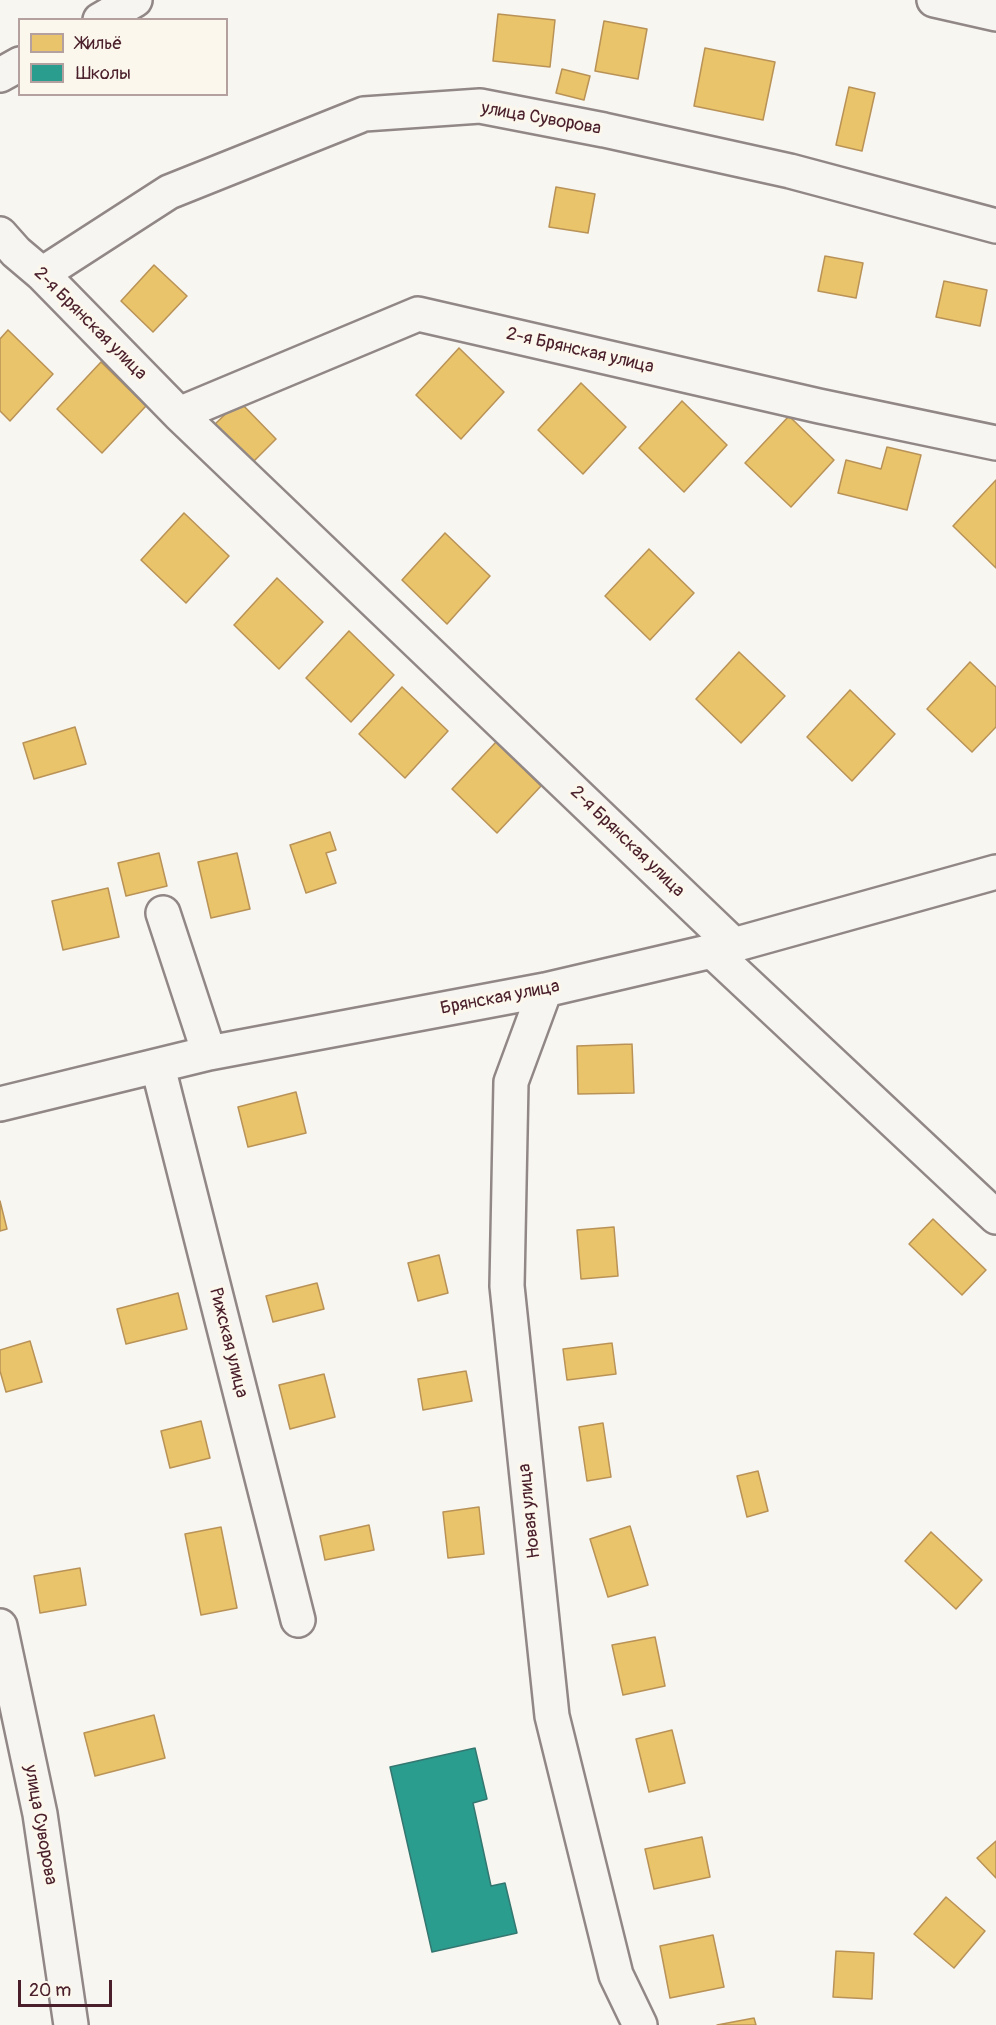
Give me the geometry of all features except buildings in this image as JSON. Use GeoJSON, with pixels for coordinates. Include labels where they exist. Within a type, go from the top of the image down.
{"type":"FeatureCollection","features":[{"type":"Feature","properties":{"kind":"street"},"geometry":{"type":"LineString","coordinates":[[104,18],[135,0]]}},
{"type":"Feature","properties":{"kind":"street"},"geometry":{"type":"LineString","coordinates":[[934,0],[996,14]]}},
{"type":"Feature","properties":{"kind":"street"},"geometry":{"type":"LineString","coordinates":[[0,75],[18,65]]}},
{"type":"Feature","properties":{"kind":"street","name":"улица Суворова"},"geometry":{"type":"LineString","coordinates":[[42,274],[169,192],[364,114],[480,106],[604,130],[790,171],[996,226]]}},
{"type":"Feature","properties":{"kind":"street","name":"2-я Брянская улица"},"geometry":{"type":"LineString","coordinates":[[5,250],[42,274],[179,414],[996,1217]]}},
{"type":"Feature","properties":{"kind":"street","name":"2-я Брянская улица"},"geometry":{"type":"LineString","coordinates":[[179,414],[418,314],[819,406],[996,442]]}},
{"type":"Feature","properties":{"kind":"street","name":"Брянская улица"},"geometry":{"type":"LineString","coordinates":[[0,1104],[209,1053],[545,990],[724,948],[996,872]]}},
{"type":"Feature","properties":{"kind":"street"},"geometry":{"type":"LineString","coordinates":[[163,913],[209,1053]]}},
{"type":"Feature","properties":{"kind":"street","name":"Новая улица"},"geometry":{"type":"LineString","coordinates":[[545,990],[511,1082],[507,1286],[552,1716],[616,1975],[640,2025]]}},
{"type":"Feature","properties":{"kind":"street","name":"Рижская улица"},"geometry":{"type":"LineString","coordinates":[[158,1066],[298,1620]]}},
{"type":"Feature","properties":{"kind":"street","name":"улица Суворова"},"geometry":{"type":"LineString","coordinates":[[0,1626],[40,1814],[71,2025]]}}]}
